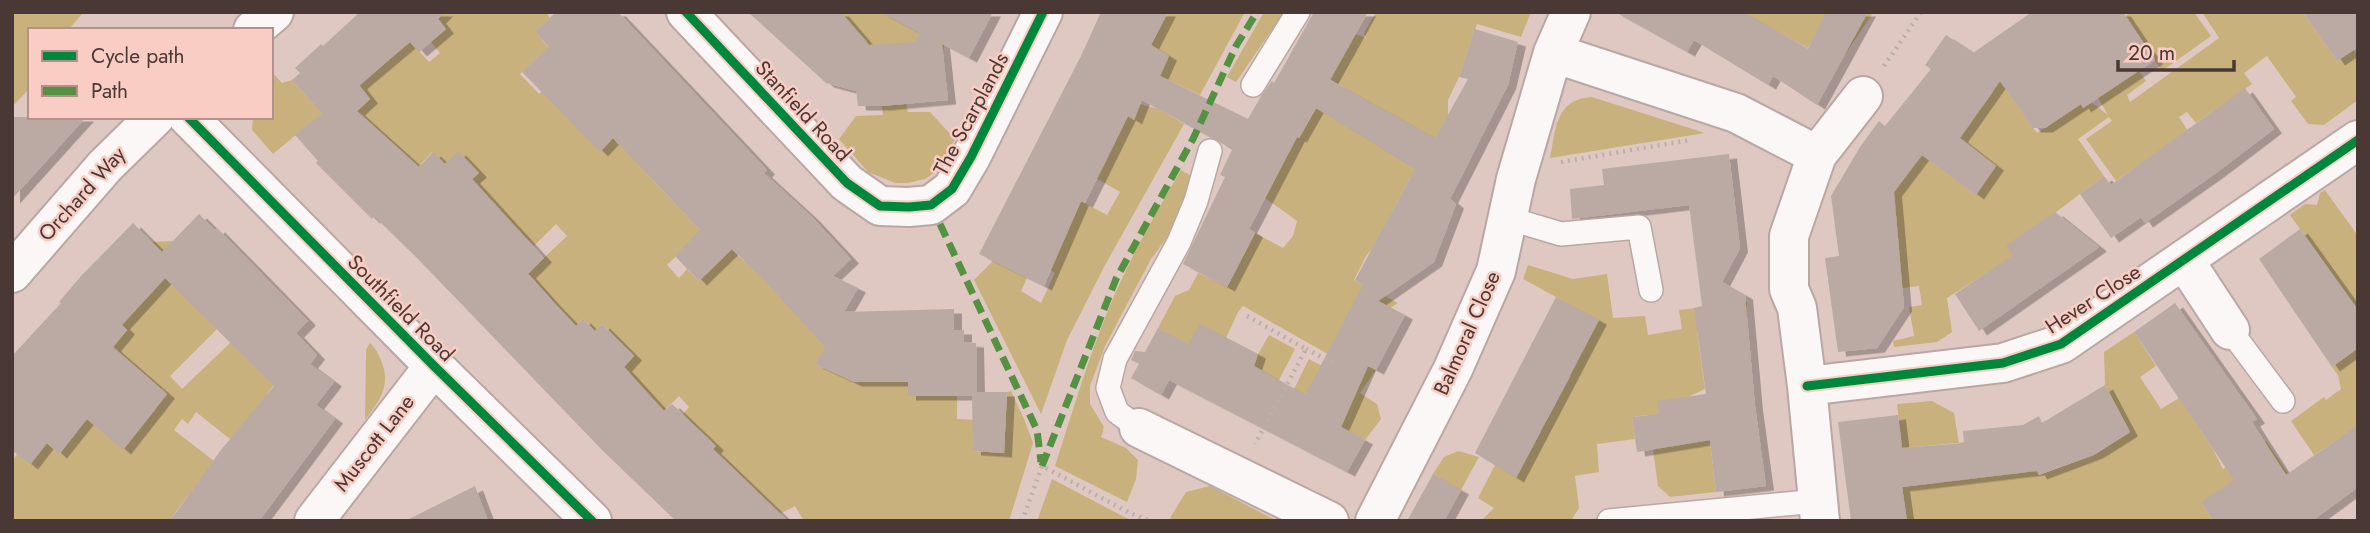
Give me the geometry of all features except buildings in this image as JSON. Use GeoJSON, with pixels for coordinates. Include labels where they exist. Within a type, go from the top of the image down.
{"type":"FeatureCollection","features":[{"type":"Feature","properties":{"kind":"street"},"geometry":{"type":"LineString","coordinates":[[255,28],[274,12]]}},
{"type":"Feature","properties":{"kind":"street","name":"Stanfield Road"},"geometry":{"type":"LineString","coordinates":[[686,12],[847,183],[880,206],[909,207]]}},
{"type":"Feature","properties":{"kind":"street","name":"The Scarplands"},"geometry":{"type":"LineString","coordinates":[[909,207],[931,205],[952,189],[1043,12]]}},
{"type":"Feature","properties":{"kind":"street","name":"Balmoral Close"},"geometry":{"type":"LineString","coordinates":[[1375,521],[1453,369],[1496,271],[1516,179],[1553,53],[1570,12]]}},
{"type":"Feature","properties":{"kind":"street"},"geometry":{"type":"LineString","coordinates":[[1553,53],[1736,113],[1817,155]]}},
{"type":"Feature","properties":{"kind":"street"},"geometry":{"type":"LineString","coordinates":[[1818,511],[1807,386],[1797,308],[1790,289],[1788,236],[1817,155],[1872,83]]}},
{"type":"Feature","properties":{"kind":"street","name":"Orchard Way"},"geometry":{"type":"LineString","coordinates":[[12,273],[105,166],[153,119]]}},
{"type":"Feature","properties":{"kind":"street","name":"Southfield Road"},"geometry":{"type":"LineString","coordinates":[[190,119],[434,366],[592,521]]}},
{"type":"Feature","properties":{"kind":"street","name":"Hever Close"},"geometry":{"type":"LineString","coordinates":[[1807,386],[2004,363],[2061,344],[2358,140]]}},
{"type":"Feature","properties":{"kind":"street"},"geometry":{"type":"LineString","coordinates":[[2184,260],[2230,330]]}},
{"type":"Feature","properties":{"kind":"street","name":"Muscott Lane"},"geometry":{"type":"LineString","coordinates":[[314,521],[434,366]]}},
{"type":"Feature","properties":{"kind":"street"},"geometry":{"type":"LineString","coordinates":[[1139,428],[1329,521]]}},
{"type":"Feature","properties":{"kind":"lane"},"geometry":{"type":"LineString","coordinates":[[1253,85],[1298,12]]}},
{"type":"Feature","properties":{"kind":"lane"},"geometry":{"type":"LineString","coordinates":[[1139,428],[1117,412],[1108,388],[1115,359],[1179,242],[1196,201],[1210,151]]}},
{"type":"Feature","properties":{"kind":"lane"},"geometry":{"type":"LineString","coordinates":[[1507,218],[1561,234],[1639,227],[1651,290]]}},
{"type":"Feature","properties":{"kind":"lane"},"geometry":{"type":"LineString","coordinates":[[2230,330],[2283,401]]}},
{"type":"Feature","properties":{"kind":"lane"},"geometry":{"type":"LineString","coordinates":[[1609,521],[1818,511]]}},
{"type":"Feature","properties":{"kind":"path"},"geometry":{"type":"LineString","coordinates":[[1872,83],[1921,12]]}},
{"type":"Feature","properties":{"kind":"path"},"geometry":{"type":"LineString","coordinates":[[1555,162],[1700,139]]}},
{"type":"Feature","properties":{"kind":"path"},"geometry":{"type":"LineString","coordinates":[[1247,316],[1335,364]]}},
{"type":"Feature","properties":{"kind":"path"},"geometry":{"type":"LineString","coordinates":[[1252,449],[1306,349]]}},
{"type":"Feature","properties":{"kind":"path"},"geometry":{"type":"LineString","coordinates":[[1022,521],[1042,466],[1150,521]]}},
{"type":"Feature","properties":{"kind":"shaded area"},"geometry":{"type":"Polygon","coordinates":[[[12,12],[84,12],[70,28],[28,28],[28,90],[12,107],[12,12]]]}},
{"type":"Feature","properties":{"kind":"shaded area"},"geometry":{"type":"Polygon","coordinates":[[[438,12],[546,12],[550,18],[535,32],[551,50],[545,51],[520,74],[539,94],[549,84],[600,151],[613,138],[618,144],[672,147],[646,173],[702,232],[667,265],[679,278],[687,269],[699,281],[731,249],[744,261],[753,252],[839,324],[815,364],[837,374],[849,354],[864,354],[864,382],[908,382],[908,396],[957,396],[957,419],[977,420],[973,426],[973,451],[1004,453],[1007,392],[1011,391],[1033,443],[1009,521],[804,521],[795,506],[766,521],[716,513],[747,482],[731,466],[715,481],[683,414],[689,407],[679,396],[664,411],[626,377],[630,373],[624,367],[634,355],[602,324],[595,331],[583,319],[576,326],[528,273],[567,236],[556,224],[534,246],[508,220],[441,208],[479,173],[445,164],[432,152],[413,173],[381,153],[392,143],[372,125],[360,136],[331,126],[321,114],[273,154],[252,130],[253,119],[273,119],[273,73],[282,83],[292,80],[314,104],[353,115],[370,99],[360,86],[410,41],[429,62],[440,53],[431,42],[446,29],[435,15],[438,12]]]}},
{"type":"Feature","properties":{"kind":"shaded area"},"geometry":{"type":"Polygon","coordinates":[[[830,12],[929,12],[947,38],[943,50],[934,42],[860,46],[866,40],[854,28],[830,12]]]}},
{"type":"Feature","properties":{"kind":"shaded area"},"geometry":{"type":"Polygon","coordinates":[[[1168,12],[1245,12],[1200,95],[1160,76],[1151,45],[1168,12]]]}},
{"type":"Feature","properties":{"kind":"shaded area"},"geometry":{"type":"Polygon","coordinates":[[[1264,12],[1284,12],[1236,82],[1227,77],[1264,12]]]}},
{"type":"Feature","properties":{"kind":"shaded area"},"geometry":{"type":"Polygon","coordinates":[[[1376,12],[1531,12],[1521,37],[1477,24],[1448,100],[1448,115],[1433,142],[1442,171],[1410,178],[1384,227],[1433,255],[1430,265],[1381,238],[1366,256],[1354,280],[1398,303],[1331,347],[1376,370],[1360,393],[1377,404],[1381,419],[1365,440],[1341,427],[1345,417],[1294,389],[1309,359],[1333,372],[1340,361],[1243,306],[1221,349],[1188,344],[1158,328],[1175,296],[1189,290],[1198,273],[1227,287],[1255,233],[1283,248],[1293,236],[1297,221],[1265,198],[1248,119],[1253,111],[1299,138],[1317,107],[1372,142],[1351,92],[1330,79],[1355,34],[1366,38],[1364,33],[1376,12]]]}},
{"type":"Feature","properties":{"kind":"shaded area"},"geometry":{"type":"Polygon","coordinates":[[[1742,12],[1873,13],[1844,56],[1815,36],[1808,48],[1742,12]]]}},
{"type":"Feature","properties":{"kind":"shaded area"},"geometry":{"type":"Polygon","coordinates":[[[2131,12],[2194,12],[2211,36],[2162,71],[2125,16],[2131,12]]]}},
{"type":"Feature","properties":{"kind":"shaded area"},"geometry":{"type":"Polygon","coordinates":[[[2202,12],[2303,12],[2337,61],[2354,50],[2358,56],[2358,100],[2324,125],[2308,124],[2291,101],[2296,97],[2267,56],[2244,73],[2252,84],[2196,123],[2187,112],[2179,117],[2188,131],[2116,181],[2086,139],[2112,121],[2109,117],[2078,139],[2104,176],[2048,218],[2014,256],[1947,298],[1952,332],[1937,342],[1894,347],[1893,341],[1914,336],[1909,307],[1922,305],[1919,286],[1878,291],[1876,172],[1922,154],[1976,195],[1985,181],[1951,131],[1973,99],[1983,106],[1993,92],[1976,80],[1988,64],[2037,133],[2051,124],[2052,66],[2084,107],[2091,102],[2108,115],[2098,98],[2120,43],[2146,81],[2127,95],[2130,102],[2219,38],[2202,12]]]}},
{"type":"Feature","properties":{"kind":"shaded area"},"geometry":{"type":"Polygon","coordinates":[[[1592,97],[1705,133],[1550,158],[1559,117],[1571,103],[1592,97]]]}},
{"type":"Feature","properties":{"kind":"shaded area"},"geometry":{"type":"Polygon","coordinates":[[[906,104],[908,112],[930,112],[955,139],[937,171],[925,179],[895,183],[868,172],[839,139],[856,116],[883,115],[882,106],[906,104]]]}},
{"type":"Feature","properties":{"kind":"shaded area"},"geometry":{"type":"Polygon","coordinates":[[[1140,104],[1158,109],[1184,124],[1104,267],[1067,340],[1041,414],[974,280],[993,261],[1027,278],[1021,291],[1041,303],[1055,273],[1039,262],[1064,213],[1073,218],[1081,201],[1107,215],[1120,192],[1087,173],[1128,116],[1134,119],[1140,104]]]}},
{"type":"Feature","properties":{"kind":"shaded area"},"geometry":{"type":"Polygon","coordinates":[[[1181,170],[1193,177],[1174,228],[1151,259],[1105,346],[1090,386],[1090,404],[1104,427],[1101,437],[1126,448],[1138,460],[1136,479],[1127,502],[1055,466],[1109,308],[1125,272],[1181,170]]]}},
{"type":"Feature","properties":{"kind":"shaded area"},"geometry":{"type":"Polygon","coordinates":[[[2325,190],[2358,236],[2358,310],[2290,215],[2305,204],[2317,205],[2320,193],[2325,190]]]}},
{"type":"Feature","properties":{"kind":"shaded area"},"geometry":{"type":"Polygon","coordinates":[[[173,241],[217,329],[170,376],[182,389],[231,342],[280,377],[267,394],[279,403],[230,439],[196,412],[188,424],[182,419],[174,430],[214,461],[173,516],[178,521],[12,521],[12,461],[17,454],[30,465],[45,442],[60,454],[77,432],[54,389],[123,449],[156,409],[159,387],[111,349],[127,330],[112,316],[152,242],[173,241]]]}},
{"type":"Feature","properties":{"kind":"shaded area"},"geometry":{"type":"Polygon","coordinates":[[[1528,265],[1573,279],[1607,274],[1613,318],[1645,316],[1648,335],[1682,329],[1679,310],[1747,302],[1747,324],[1697,331],[1705,389],[1690,396],[1709,433],[1716,492],[1670,497],[1658,486],[1648,415],[1632,417],[1635,439],[1597,444],[1599,472],[1575,476],[1579,508],[1571,521],[1481,521],[1494,508],[1478,498],[1495,465],[1516,477],[1541,432],[1499,409],[1504,398],[1547,420],[1571,376],[1529,352],[1532,342],[1573,365],[1598,320],[1523,279],[1528,265]]]}},
{"type":"Feature","properties":{"kind":"shaded area"},"geometry":{"type":"Polygon","coordinates":[[[2134,332],[2156,366],[2140,377],[2161,409],[2179,398],[2223,469],[2266,441],[2311,507],[2309,510],[2283,470],[2225,507],[2201,502],[2213,521],[1907,521],[1902,487],[1963,479],[1959,443],[1964,442],[1968,478],[2019,473],[2012,426],[2020,426],[2039,475],[2093,456],[2130,432],[2105,385],[2104,352],[2134,332]]]}},
{"type":"Feature","properties":{"kind":"shaded area"},"geometry":{"type":"Polygon","coordinates":[[[1269,335],[1295,349],[1278,382],[1253,367],[1269,335]]]}},
{"type":"Feature","properties":{"kind":"shaded area"},"geometry":{"type":"Polygon","coordinates":[[[370,343],[381,360],[385,379],[379,400],[365,420],[366,350],[370,343]]]}},
{"type":"Feature","properties":{"kind":"shaded area"},"geometry":{"type":"Polygon","coordinates":[[[2358,348],[2358,426],[2314,455],[2291,421],[2324,397],[2326,400],[2341,389],[2338,375],[2332,367],[2358,348]]]}},
{"type":"Feature","properties":{"kind":"shaded area"},"geometry":{"type":"Polygon","coordinates":[[[1932,401],[1954,413],[1959,443],[1902,448],[1897,404],[1932,401]]]}},
{"type":"Feature","properties":{"kind":"shaded area"},"geometry":{"type":"Polygon","coordinates":[[[1458,451],[1479,457],[1461,490],[1433,474],[1444,457],[1458,451]]]}},
{"type":"Feature","properties":{"kind":"shaded area"},"geometry":{"type":"Polygon","coordinates":[[[1052,479],[1132,521],[1037,521],[1052,479]]]}},
{"type":"Feature","properties":{"kind":"shaded area"},"geometry":{"type":"Polygon","coordinates":[[[1210,486],[1277,521],[1177,521],[1170,518],[1186,492],[1210,486]]]}},
{"type":"Feature","properties":{"kind":"marked path"},"geometry":{"type":"LineString","coordinates":[[1042,466],[1116,279],[1193,139],[1236,46],[1257,12]]}},
{"type":"Feature","properties":{"kind":"marked path"},"geometry":{"type":"LineString","coordinates":[[940,224],[1037,430],[1041,462]]}},
{"type":"Feature","properties":{"kind":"cycle path"},"geometry":{"type":"LineString","coordinates":[[686,12],[847,183],[880,206],[909,207],[931,205],[952,189],[971,157],[1043,12]]}},
{"type":"Feature","properties":{"kind":"cycle path"},"geometry":{"type":"LineString","coordinates":[[190,119],[434,366],[592,521]]}},
{"type":"Feature","properties":{"kind":"cycle path"},"geometry":{"type":"LineString","coordinates":[[1807,386],[2003,363],[2061,344],[2358,140]]}}]}
